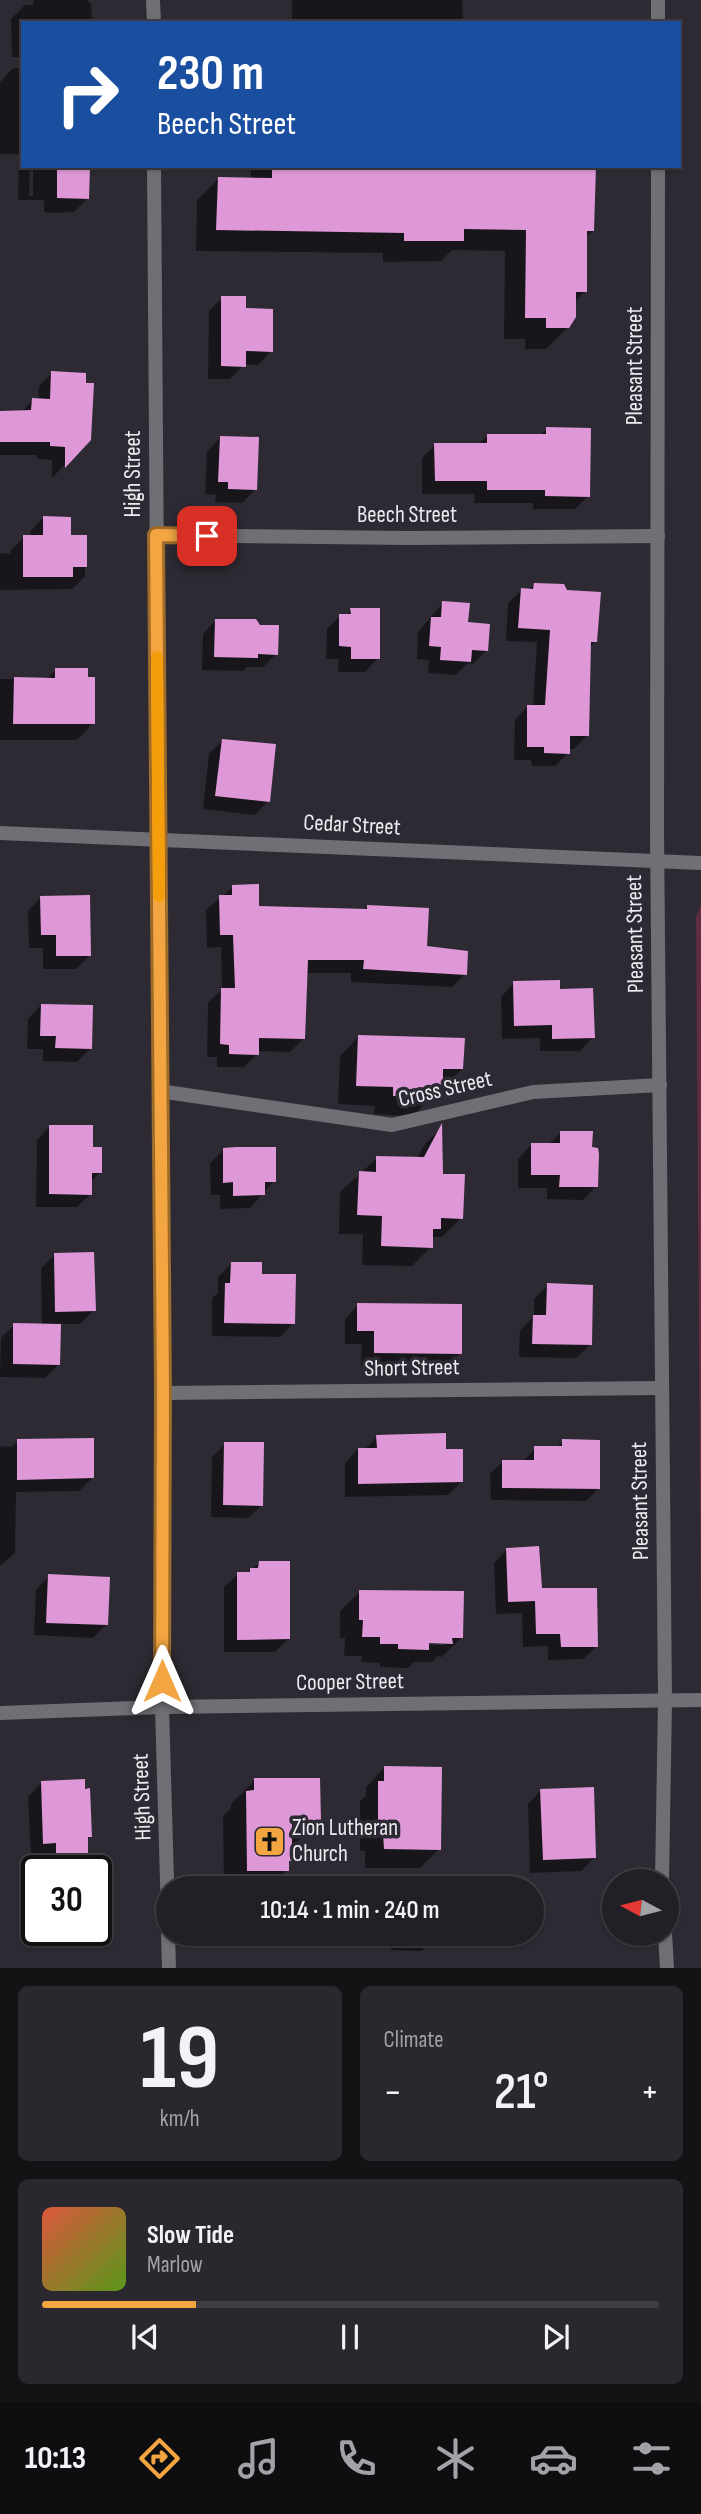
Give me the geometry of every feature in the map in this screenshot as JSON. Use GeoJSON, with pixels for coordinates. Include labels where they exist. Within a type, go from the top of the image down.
{"type":"FeatureCollection","features":[{"type":"Feature","properties":{"kind":"street"},"geometry":{"type":"LineString","coordinates":[[153,0],[154,21]]}},
{"type":"Feature","properties":{"kind":"street"},"geometry":{"type":"LineString","coordinates":[[658,0],[658,21]]}},
{"type":"Feature","properties":{"kind":"street","name":"High Street"},"geometry":{"type":"LineString","coordinates":[[154,168],[163,1393],[162,1707],[167,1876]]}},
{"type":"Feature","properties":{"kind":"street","name":"Pleasant Street"},"geometry":{"type":"LineString","coordinates":[[658,168],[657,862],[665,1701],[662,1869]]}},
{"type":"Feature","properties":{"kind":"street","name":"Beech Street"},"geometry":{"type":"LineString","coordinates":[[156,535],[409,538],[658,536]]}},
{"type":"Feature","properties":{"kind":"street","name":"Cedar Street"},"geometry":{"type":"LineString","coordinates":[[0,833],[701,863]]}},
{"type":"Feature","properties":{"kind":"street","name":"Cross Street"},"geometry":{"type":"LineString","coordinates":[[159,1091],[392,1125],[533,1091],[660,1085]]}},
{"type":"Feature","properties":{"kind":"street","name":"Short Street"},"geometry":{"type":"LineString","coordinates":[[163,1393],[662,1388]]}},
{"type":"Feature","properties":{"kind":"street","name":"Cooper Street"},"geometry":{"type":"LineString","coordinates":[[0,1713],[162,1707],[701,1700]]}},
{"type":"Feature","properties":{"kind":"street"},"geometry":{"type":"LineString","coordinates":[[169,1946],[169,1968]]}},
{"type":"Feature","properties":{"kind":"street"},"geometry":{"type":"LineString","coordinates":[[666,1946],[667,1968]]}},
{"type":"Feature","properties":{"kind":"shaded area"},"geometry":{"type":"Polygon","coordinates":[[[701,905],[701,1637],[696,917],[701,905]]]}},
{"type":"Feature","properties":{"kind":"building"},"geometry":{"type":"Polygon","coordinates":[[[57,168],[90,168],[89,199],[57,198],[57,168]]]}},
{"type":"Feature","properties":{"kind":"building"},"geometry":{"type":"Polygon","coordinates":[[[272,168],[596,168],[594,231],[587,231],[587,292],[576,292],[576,317],[569,328],[546,328],[546,318],[525,318],[526,230],[464,229],[464,241],[404,241],[404,233],[216,230],[218,177],[272,178],[272,168]]]}},
{"type":"Feature","properties":{"kind":"building"},"geometry":{"type":"Polygon","coordinates":[[[221,296],[246,296],[246,308],[273,309],[273,352],[246,351],[246,367],[221,366],[221,296]]]}},
{"type":"Feature","properties":{"kind":"building"},"geometry":{"type":"Polygon","coordinates":[[[51,371],[86,373],[86,383],[94,383],[91,440],[65,468],[65,447],[50,446],[50,442],[0,442],[0,411],[31,410],[32,398],[50,399],[51,371]]]}},
{"type":"Feature","properties":{"kind":"building"},"geometry":{"type":"Polygon","coordinates":[[[546,427],[591,428],[590,497],[545,496],[545,490],[487,490],[487,481],[435,481],[434,443],[487,443],[487,434],[546,434],[546,427]]]}},
{"type":"Feature","properties":{"kind":"building"},"geometry":{"type":"Polygon","coordinates":[[[220,436],[259,437],[257,490],[228,489],[228,482],[218,482],[220,436]]]}},
{"type":"Feature","properties":{"kind":"building"},"geometry":{"type":"Polygon","coordinates":[[[43,516],[71,517],[71,535],[87,535],[87,567],[73,567],[73,577],[23,577],[23,535],[43,535],[43,516]]]}},
{"type":"Feature","properties":{"kind":"building"},"geometry":{"type":"Polygon","coordinates":[[[534,583],[564,584],[567,590],[601,592],[597,642],[591,642],[589,736],[570,736],[570,754],[544,753],[544,747],[527,747],[527,705],[545,705],[550,630],[518,628],[521,588],[533,589],[534,583]]]}},
{"type":"Feature","properties":{"kind":"building"},"geometry":{"type":"Polygon","coordinates":[[[442,601],[470,603],[468,622],[490,624],[488,651],[472,650],[471,662],[440,660],[441,647],[429,646],[431,617],[441,617],[442,601]]]}},
{"type":"Feature","properties":{"kind":"building"},"geometry":{"type":"Polygon","coordinates":[[[350,608],[380,608],[380,659],[351,659],[351,647],[339,646],[339,614],[351,614],[350,608]]]}},
{"type":"Feature","properties":{"kind":"building"},"geometry":{"type":"Polygon","coordinates":[[[215,619],[256,619],[260,625],[279,625],[278,655],[258,654],[258,658],[214,657],[215,619]]]}},
{"type":"Feature","properties":{"kind":"building"},"geometry":{"type":"Polygon","coordinates":[[[55,668],[88,668],[88,677],[95,677],[95,724],[13,724],[14,677],[55,678],[55,668]]]}},
{"type":"Feature","properties":{"kind":"building"},"geometry":{"type":"Polygon","coordinates":[[[222,739],[276,744],[270,802],[215,796],[222,739]]]}},
{"type":"Feature","properties":{"kind":"building"},"geometry":{"type":"Polygon","coordinates":[[[259,884],[259,906],[367,909],[367,905],[429,908],[427,946],[468,951],[467,975],[363,969],[364,960],[308,960],[305,1039],[259,1038],[259,1055],[229,1054],[229,1045],[220,1044],[221,988],[235,988],[233,935],[220,935],[219,895],[232,895],[232,885],[259,884]]]}},
{"type":"Feature","properties":{"kind":"building"},"geometry":{"type":"Polygon","coordinates":[[[90,895],[91,956],[56,956],[56,935],[41,935],[40,896],[90,895]]]}},
{"type":"Feature","properties":{"kind":"building"},"geometry":{"type":"Polygon","coordinates":[[[560,980],[560,989],[593,988],[595,1038],[552,1039],[552,1025],[514,1026],[513,981],[560,980]]]}},
{"type":"Feature","properties":{"kind":"building"},"geometry":{"type":"Polygon","coordinates":[[[41,1004],[93,1005],[92,1049],[55,1048],[56,1036],[40,1036],[41,1004]]]}},
{"type":"Feature","properties":{"kind":"building"},"geometry":{"type":"Polygon","coordinates":[[[358,1035],[465,1038],[463,1069],[443,1069],[443,1087],[433,1087],[433,1097],[393,1096],[393,1087],[356,1086],[358,1035]]]}},
{"type":"Feature","properties":{"kind":"building"},"geometry":{"type":"Polygon","coordinates":[[[442,1123],[443,1174],[465,1174],[463,1219],[441,1218],[441,1229],[433,1229],[433,1248],[381,1246],[382,1216],[357,1215],[359,1171],[376,1172],[376,1156],[424,1157],[442,1123]]]}},
{"type":"Feature","properties":{"kind":"building"},"geometry":{"type":"Polygon","coordinates":[[[49,1125],[93,1125],[93,1147],[102,1147],[102,1173],[92,1173],[92,1195],[49,1194],[49,1125]]]}},
{"type":"Feature","properties":{"kind":"building"},"geometry":{"type":"Polygon","coordinates":[[[560,1131],[593,1131],[592,1147],[598,1148],[599,1154],[598,1187],[559,1187],[560,1175],[531,1175],[531,1143],[560,1143],[560,1131]]]}},
{"type":"Feature","properties":{"kind":"building"},"geometry":{"type":"Polygon","coordinates":[[[276,1147],[276,1182],[265,1182],[265,1195],[233,1196],[233,1182],[223,1183],[223,1148],[276,1147]]]}},
{"type":"Feature","properties":{"kind":"building"},"geometry":{"type":"Polygon","coordinates":[[[94,1252],[96,1311],[55,1312],[54,1253],[94,1252]]]}},
{"type":"Feature","properties":{"kind":"building"},"geometry":{"type":"Polygon","coordinates":[[[231,1262],[262,1262],[262,1274],[296,1274],[295,1324],[224,1323],[225,1283],[230,1283],[231,1262]]]}},
{"type":"Feature","properties":{"kind":"building"},"geometry":{"type":"Polygon","coordinates":[[[547,1283],[593,1285],[592,1345],[532,1344],[533,1315],[546,1315],[547,1283]]]}},
{"type":"Feature","properties":{"kind":"building"},"geometry":{"type":"Polygon","coordinates":[[[357,1303],[462,1304],[462,1354],[374,1353],[374,1331],[357,1331],[357,1303]]]}},
{"type":"Feature","properties":{"kind":"building"},"geometry":{"type":"Polygon","coordinates":[[[13,1323],[61,1324],[60,1365],[13,1364],[13,1323]]]}},
{"type":"Feature","properties":{"kind":"building"},"geometry":{"type":"Polygon","coordinates":[[[446,1433],[446,1449],[463,1449],[463,1482],[358,1484],[358,1448],[377,1448],[376,1435],[446,1433]]]}},
{"type":"Feature","properties":{"kind":"building"},"geometry":{"type":"Polygon","coordinates":[[[94,1438],[94,1478],[17,1480],[17,1439],[94,1438]]]}},
{"type":"Feature","properties":{"kind":"building"},"geometry":{"type":"Polygon","coordinates":[[[562,1439],[600,1440],[600,1489],[502,1488],[502,1460],[534,1460],[534,1446],[562,1446],[562,1439]]]}},
{"type":"Feature","properties":{"kind":"building"},"geometry":{"type":"Polygon","coordinates":[[[224,1442],[264,1442],[263,1506],[223,1505],[224,1442]]]}},
{"type":"Feature","properties":{"kind":"building"},"geometry":{"type":"Polygon","coordinates":[[[539,1546],[542,1588],[597,1588],[598,1647],[561,1647],[560,1634],[536,1634],[535,1601],[508,1602],[506,1548],[539,1546]]]}},
{"type":"Feature","properties":{"kind":"building"},"geometry":{"type":"Polygon","coordinates":[[[259,1561],[290,1561],[290,1639],[237,1640],[237,1572],[250,1572],[250,1568],[258,1568],[259,1561]]]}},
{"type":"Feature","properties":{"kind":"building"},"geometry":{"type":"Polygon","coordinates":[[[48,1574],[110,1577],[108,1625],[46,1623],[48,1574]]]}},
{"type":"Feature","properties":{"kind":"building"},"geometry":{"type":"Polygon","coordinates":[[[359,1590],[464,1591],[463,1638],[452,1638],[453,1644],[429,1643],[429,1650],[398,1649],[398,1644],[380,1644],[380,1637],[362,1637],[359,1590]]]}},
{"type":"Feature","properties":{"kind":"building"},"geometry":{"type":"Polygon","coordinates":[[[384,1766],[442,1767],[441,1850],[384,1849],[383,1833],[378,1832],[378,1781],[384,1781],[384,1766]]]}},
{"type":"Feature","properties":{"kind":"building","name":"Zion Lutheran Church"},"geometry":{"type":"Polygon","coordinates":[[[254,1778],[320,1778],[321,1821],[292,1821],[292,1861],[289,1861],[289,1871],[247,1871],[246,1791],[254,1790],[254,1778]]]}},
{"type":"Feature","properties":{"kind":"building"},"geometry":{"type":"Polygon","coordinates":[[[85,1779],[85,1789],[90,1788],[92,1837],[88,1837],[88,1855],[56,1855],[56,1843],[43,1844],[41,1781],[85,1779]]]}},
{"type":"Feature","properties":{"kind":"building"},"geometry":{"type":"Polygon","coordinates":[[[594,1787],[596,1858],[543,1860],[540,1789],[594,1787]]]}},
{"type":"Feature","properties":{"kind":"slow traffic"},"geometry":{"type":"LineString","coordinates":[[157,657],[159,896]]}},
{"type":"Feature","properties":{"kind":"place","name":"Zion Lutheran Church"},"geometry":{"type":"Point","coordinates":[269,1841]}},
{"type":"Feature","properties":{"kind":"route"},"geometry":{"type":"LineString","coordinates":[[162,1681],[163,1393],[156,535],[207,536]]}}]}
